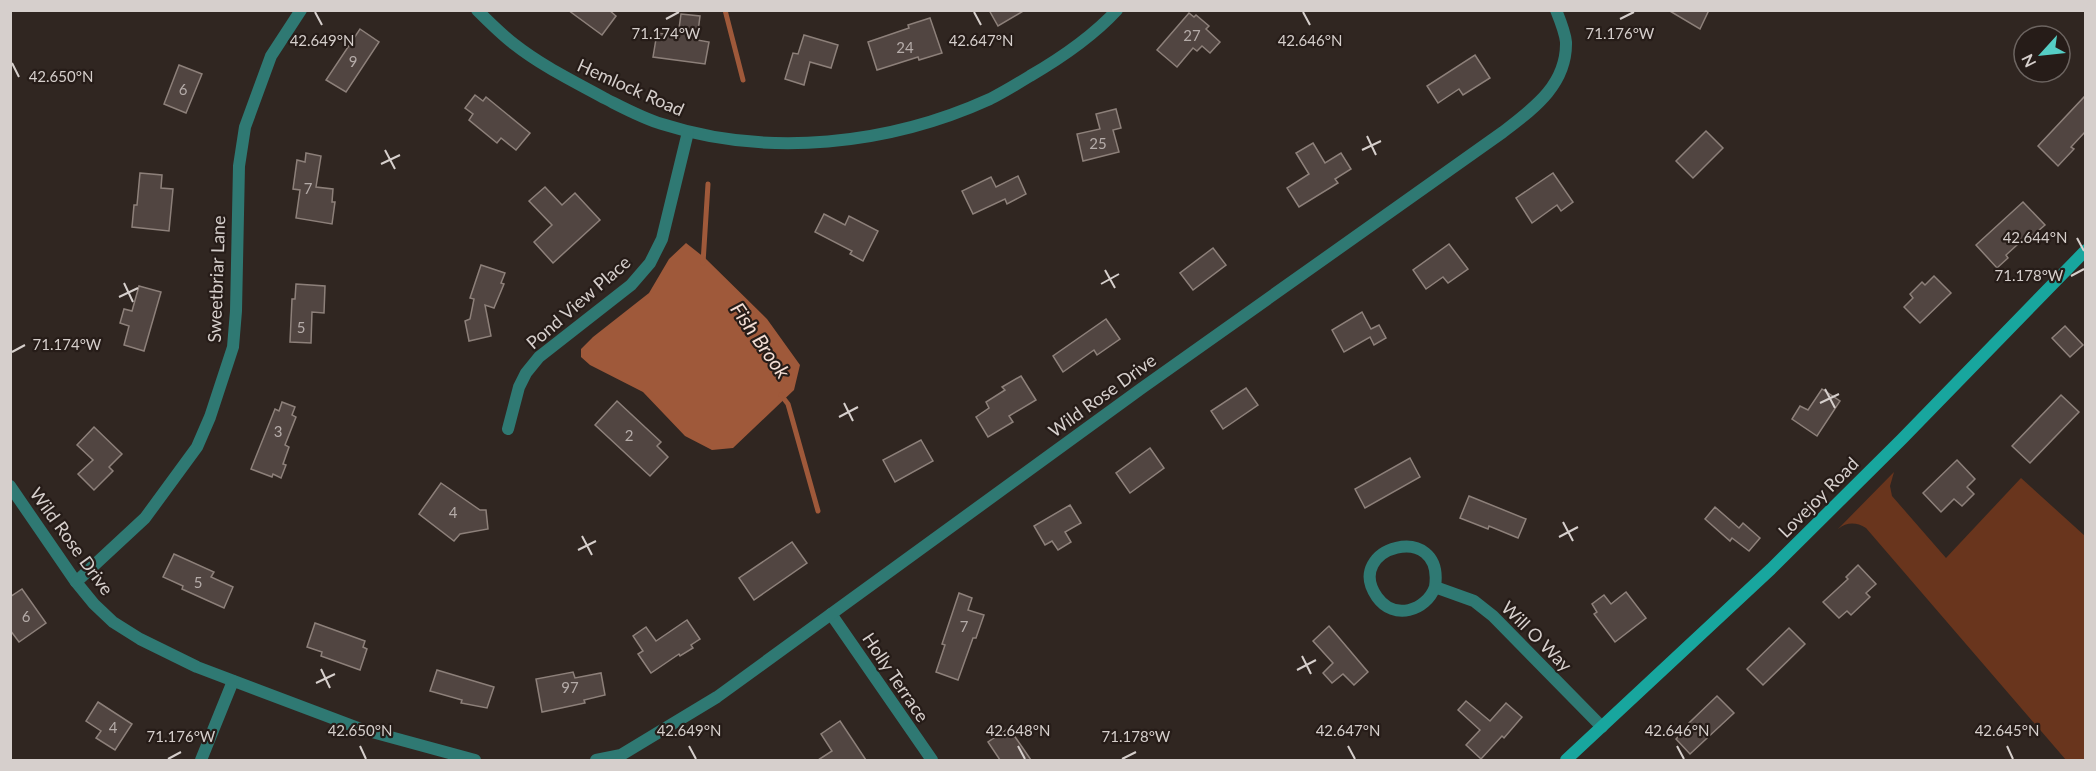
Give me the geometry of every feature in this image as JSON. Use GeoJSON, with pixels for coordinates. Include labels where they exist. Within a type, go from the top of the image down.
{"type":"FeatureCollection","features":[{"type":"Feature","properties":{"kind":"main road","name":"Lovejoy Road"},"geometry":{"type":"LineString","coordinates":[[1566,760],[1771,569],[1902,439],[2085,250]]}},
{"type":"Feature","properties":{"kind":"street","name":"Sweetbriar Lane"},"geometry":{"type":"LineString","coordinates":[[76,582],[145,518],[197,447],[210,417],[233,347],[236,311],[239,165],[245,127],[271,56],[301,10]]}},
{"type":"Feature","properties":{"kind":"street","name":"Hemlock Road"},"geometry":{"type":"LineString","coordinates":[[477,10],[513,44],[554,71],[660,124],[688,132],[747,142],[787,144],[873,137],[935,120],[991,98],[1057,60],[1106,22],[1117,10]]}},
{"type":"Feature","properties":{"kind":"street","name":"Wild Rose Drive"},"geometry":{"type":"LineString","coordinates":[[596,760],[621,754],[717,697],[1142,388],[1540,104],[1554,87],[1563,63],[1566,42],[1556,10]]}},
{"type":"Feature","properties":{"kind":"street","name":"Pond View Place"},"geometry":{"type":"LineString","coordinates":[[508,429],[519,387],[526,373],[539,357],[631,285],[650,263],[662,239],[688,132]]}},
{"type":"Feature","properties":{"kind":"street","name":"Wild Rose Drive"},"geometry":{"type":"LineString","coordinates":[[10,486],[76,582],[94,604],[113,622],[140,639],[197,667],[361,729],[475,760]]}},
{"type":"Feature","properties":{"kind":"street"},"geometry":{"type":"LineString","coordinates":[[1407,546],[1420,550],[1431,560],[1436,572],[1435,586],[1429,599],[1418,608],[1397,610],[1379,600],[1372,587],[1371,573],[1381,554],[1393,547],[1407,546]]}},
{"type":"Feature","properties":{"kind":"street","name":"Will O Way"},"geometry":{"type":"LineString","coordinates":[[1435,586],[1474,601],[1493,616],[1602,727]]}},
{"type":"Feature","properties":{"kind":"street","name":"Holly Terrace"},"geometry":{"type":"LineString","coordinates":[[831,614],[932,760]]}},
{"type":"Feature","properties":{"kind":"street"},"geometry":{"type":"LineString","coordinates":[[201,760],[233,681]]}},
{"type":"Feature","properties":{"kind":"shaded area"},"geometry":{"type":"Polygon","coordinates":[[[1894,472],[1890,486],[1892,496],[1946,558],[2021,478],[2085,536],[2085,760],[2066,760],[1866,528],[1852,524],[1838,529],[1894,472]]]}},
{"type":"Feature","properties":{"kind":"water"},"geometry":{"type":"Polygon","coordinates":[[[686,243],[705,258],[767,319],[800,365],[794,390],[733,448],[712,450],[685,436],[643,392],[590,365],[581,357],[581,349],[593,337],[649,293],[669,259],[686,243]]]}},
{"type":"Feature","properties":{"kind":"building"},"geometry":{"type":"Polygon","coordinates":[[[568,10],[609,10],[616,16],[602,35],[568,10]]]}},
{"type":"Feature","properties":{"kind":"building"},"geometry":{"type":"Polygon","coordinates":[[[989,10],[1025,10],[998,26],[989,10]]]}},
{"type":"Feature","properties":{"kind":"building"},"geometry":{"type":"Polygon","coordinates":[[[1668,10],[1709,10],[1700,29],[1668,10]]]}},
{"type":"Feature","properties":{"kind":"building"},"geometry":{"type":"Polygon","coordinates":[[[1189,13],[1194,17],[1196,15],[1209,26],[1206,29],[1220,42],[1210,53],[1202,46],[1197,51],[1193,48],[1177,67],[1157,50],[1189,13]]]}},
{"type":"Feature","properties":{"kind":"building"},"geometry":{"type":"Polygon","coordinates":[[[681,14],[700,16],[697,40],[709,42],[705,64],[653,57],[657,33],[678,36],[681,14]]]}},
{"type":"Feature","properties":{"kind":"building"},"geometry":{"type":"Polygon","coordinates":[[[930,18],[942,53],[919,60],[918,57],[877,70],[868,42],[930,18]]]}},
{"type":"Feature","properties":{"kind":"building"},"geometry":{"type":"Polygon","coordinates":[[[360,29],[379,42],[346,92],[326,80],[360,29]]]}},
{"type":"Feature","properties":{"kind":"building"},"geometry":{"type":"Polygon","coordinates":[[[804,35],[838,45],[831,68],[810,62],[804,85],[785,79],[793,53],[798,54],[804,35]]]}},
{"type":"Feature","properties":{"kind":"building"},"geometry":{"type":"Polygon","coordinates":[[[1475,55],[1490,78],[1463,95],[1459,89],[1438,103],[1427,86],[1475,55]]]}},
{"type":"Feature","properties":{"kind":"building"},"geometry":{"type":"Polygon","coordinates":[[[179,65],[202,74],[186,113],[164,104],[179,65]]]}},
{"type":"Feature","properties":{"kind":"building"},"geometry":{"type":"Polygon","coordinates":[[[475,95],[483,101],[486,97],[530,133],[516,150],[501,138],[497,143],[469,120],[473,114],[465,108],[475,95]]]}},
{"type":"Feature","properties":{"kind":"building"},"geometry":{"type":"Polygon","coordinates":[[[2085,96],[2085,132],[2071,147],[2074,149],[2058,166],[2038,146],[2085,96]]]}},
{"type":"Feature","properties":{"kind":"building"},"geometry":{"type":"Polygon","coordinates":[[[1116,109],[1121,128],[1113,130],[1119,152],[1083,161],[1077,134],[1100,129],[1096,114],[1116,109]]]}},
{"type":"Feature","properties":{"kind":"building"},"geometry":{"type":"Polygon","coordinates":[[[1706,131],[1723,148],[1693,178],[1676,161],[1706,131]]]}},
{"type":"Feature","properties":{"kind":"building"},"geometry":{"type":"Polygon","coordinates":[[[1313,143],[1325,163],[1341,153],[1351,169],[1335,179],[1338,183],[1299,207],[1287,188],[1309,174],[1296,153],[1313,143]]]}},
{"type":"Feature","properties":{"kind":"building"},"geometry":{"type":"Polygon","coordinates":[[[306,153],[321,156],[316,187],[333,189],[332,202],[335,202],[332,224],[296,218],[300,190],[293,189],[297,160],[305,162],[306,153]]]}},
{"type":"Feature","properties":{"kind":"building"},"geometry":{"type":"Polygon","coordinates":[[[140,173],[162,175],[161,188],[173,189],[169,231],[132,227],[140,173]]]}},
{"type":"Feature","properties":{"kind":"building"},"geometry":{"type":"Polygon","coordinates":[[[1553,173],[1573,202],[1561,211],[1557,205],[1532,223],[1516,198],[1553,173]]]}},
{"type":"Feature","properties":{"kind":"building"},"geometry":{"type":"Polygon","coordinates":[[[1018,176],[1026,194],[1007,204],[1005,199],[973,214],[962,191],[991,177],[996,187],[1018,176]]]}},
{"type":"Feature","properties":{"kind":"building"},"geometry":{"type":"Polygon","coordinates":[[[545,187],[562,205],[575,193],[600,220],[553,263],[534,242],[552,225],[529,201],[545,187]]]}},
{"type":"Feature","properties":{"kind":"building"},"geometry":{"type":"Polygon","coordinates":[[[2023,202],[2045,225],[2030,238],[2028,235],[2006,255],[2008,258],[1997,268],[1976,245],[2023,202]]]}},
{"type":"Feature","properties":{"kind":"building"},"geometry":{"type":"Polygon","coordinates":[[[824,214],[845,225],[849,216],[878,231],[863,261],[850,254],[852,251],[815,232],[824,214]]]}},
{"type":"Feature","properties":{"kind":"building"},"geometry":{"type":"Polygon","coordinates":[[[1449,244],[1468,269],[1448,283],[1443,277],[1426,289],[1413,270],[1449,244]]]}},
{"type":"Feature","properties":{"kind":"building"},"geometry":{"type":"Polygon","coordinates":[[[1213,248],[1226,265],[1193,290],[1180,273],[1213,248]]]}},
{"type":"Feature","properties":{"kind":"building"},"geometry":{"type":"Polygon","coordinates":[[[481,265],[505,273],[501,283],[504,284],[494,308],[485,305],[491,336],[469,341],[465,321],[470,319],[474,299],[470,298],[481,265]]]}},
{"type":"Feature","properties":{"kind":"building"},"geometry":{"type":"Polygon","coordinates":[[[1934,276],[1951,293],[1920,323],[1904,307],[1913,298],[1910,294],[1922,282],[1925,285],[1934,276]]]}},
{"type":"Feature","properties":{"kind":"building"},"geometry":{"type":"Polygon","coordinates":[[[296,284],[325,286],[324,313],[312,312],[311,343],[290,342],[292,299],[295,299],[296,284]]]}},
{"type":"Feature","properties":{"kind":"building"},"geometry":{"type":"Polygon","coordinates":[[[139,286],[161,292],[144,351],[124,345],[129,326],[120,323],[124,309],[132,311],[139,286]]]}},
{"type":"Feature","properties":{"kind":"building"},"geometry":{"type":"Polygon","coordinates":[[[1362,312],[1371,329],[1379,325],[1386,338],[1374,345],[1370,337],[1344,352],[1332,330],[1362,312]]]}},
{"type":"Feature","properties":{"kind":"building"},"geometry":{"type":"Polygon","coordinates":[[[1106,319],[1120,339],[1097,355],[1094,350],[1063,372],[1053,356],[1106,319]]]}},
{"type":"Feature","properties":{"kind":"building"},"geometry":{"type":"Polygon","coordinates":[[[2065,326],[2083,345],[2070,357],[2052,338],[2065,326]]]}},
{"type":"Feature","properties":{"kind":"building"},"geometry":{"type":"Polygon","coordinates":[[[1021,376],[1036,400],[1009,416],[1013,422],[988,437],[976,417],[989,408],[986,402],[1005,390],[1002,387],[1021,376]]]}},
{"type":"Feature","properties":{"kind":"building"},"geometry":{"type":"Polygon","coordinates":[[[1246,388],[1258,405],[1223,429],[1211,411],[1246,388]]]}},
{"type":"Feature","properties":{"kind":"building"},"geometry":{"type":"Polygon","coordinates":[[[1822,389],[1840,401],[1817,436],[1792,419],[1800,406],[1808,410],[1822,389]]]}},
{"type":"Feature","properties":{"kind":"building"},"geometry":{"type":"Polygon","coordinates":[[[2061,395],[2079,412],[2030,463],[2012,446],[2061,395]]]}},
{"type":"Feature","properties":{"kind":"building"},"geometry":{"type":"Polygon","coordinates":[[[617,401],[661,442],[657,446],[668,457],[650,476],[595,425],[617,401]]]}},
{"type":"Feature","properties":{"kind":"building"},"geometry":{"type":"Polygon","coordinates":[[[282,402],[295,407],[292,415],[296,417],[285,445],[289,447],[281,478],[251,469],[275,409],[279,411],[282,402]]]}},
{"type":"Feature","properties":{"kind":"building"},"geometry":{"type":"Polygon","coordinates":[[[94,427],[122,454],[109,467],[113,471],[94,490],[78,474],[93,460],[77,445],[94,427]]]}},
{"type":"Feature","properties":{"kind":"building"},"geometry":{"type":"Polygon","coordinates":[[[921,440],[933,461],[895,482],[883,460],[921,440]]]}},
{"type":"Feature","properties":{"kind":"building"},"geometry":{"type":"Polygon","coordinates":[[[1150,448],[1164,468],[1130,493],[1116,473],[1150,448]]]}},
{"type":"Feature","properties":{"kind":"building"},"geometry":{"type":"Polygon","coordinates":[[[1410,458],[1420,477],[1365,508],[1355,489],[1410,458]]]}},
{"type":"Feature","properties":{"kind":"building"},"geometry":{"type":"Polygon","coordinates":[[[1957,460],[1975,479],[1967,487],[1974,494],[1962,506],[1954,499],[1941,512],[1923,493],[1957,460]]]}},
{"type":"Feature","properties":{"kind":"building"},"geometry":{"type":"Polygon","coordinates":[[[441,483],[480,510],[486,510],[488,529],[460,534],[454,541],[419,514],[441,483]]]}},
{"type":"Feature","properties":{"kind":"building"},"geometry":{"type":"Polygon","coordinates":[[[1469,496],[1526,519],[1518,538],[1489,526],[1488,529],[1460,518],[1469,496]]]}},
{"type":"Feature","properties":{"kind":"building"},"geometry":{"type":"Polygon","coordinates":[[[1070,505],[1081,523],[1065,532],[1071,542],[1058,550],[1052,541],[1045,545],[1034,526],[1070,505]]]}},
{"type":"Feature","properties":{"kind":"building"},"geometry":{"type":"Polygon","coordinates":[[[1715,507],[1739,528],[1743,523],[1760,538],[1749,551],[1732,538],[1730,541],[1705,519],[1715,507]]]}},
{"type":"Feature","properties":{"kind":"building"},"geometry":{"type":"Polygon","coordinates":[[[792,542],[807,563],[754,600],[739,578],[792,542]]]}},
{"type":"Feature","properties":{"kind":"building"},"geometry":{"type":"Polygon","coordinates":[[[174,554],[214,572],[211,577],[233,587],[224,608],[182,589],[183,586],[163,577],[174,554]]]}},
{"type":"Feature","properties":{"kind":"building"},"geometry":{"type":"Polygon","coordinates":[[[1858,565],[1876,584],[1866,593],[1870,597],[1851,615],[1847,611],[1839,618],[1823,602],[1848,579],[1846,577],[1858,565]]]}},
{"type":"Feature","properties":{"kind":"building"},"geometry":{"type":"Polygon","coordinates":[[[22,589],[46,623],[19,642],[10,630],[10,597],[22,589]]]}},
{"type":"Feature","properties":{"kind":"building"},"geometry":{"type":"Polygon","coordinates":[[[1626,592],[1646,618],[1615,642],[1594,614],[1597,612],[1592,604],[1604,595],[1611,604],[1626,592]]]}},
{"type":"Feature","properties":{"kind":"building"},"geometry":{"type":"Polygon","coordinates":[[[959,593],[972,598],[968,610],[984,615],[958,680],[936,672],[945,645],[942,644],[959,593]]]}},
{"type":"Feature","properties":{"kind":"building"},"geometry":{"type":"Polygon","coordinates":[[[687,620],[700,639],[691,645],[693,648],[680,656],[679,654],[651,673],[638,654],[643,651],[633,636],[646,627],[656,641],[687,620]]]}},
{"type":"Feature","properties":{"kind":"building"},"geometry":{"type":"Polygon","coordinates":[[[315,623],[365,641],[363,647],[367,649],[360,670],[321,656],[322,652],[307,647],[315,623]]]}},
{"type":"Feature","properties":{"kind":"building"},"geometry":{"type":"Polygon","coordinates":[[[1329,626],[1368,672],[1354,685],[1343,674],[1332,683],[1323,673],[1333,663],[1313,641],[1329,626]]]}},
{"type":"Feature","properties":{"kind":"building"},"geometry":{"type":"Polygon","coordinates":[[[1789,628],[1805,644],[1763,685],[1747,669],[1789,628]]]}},
{"type":"Feature","properties":{"kind":"building"},"geometry":{"type":"Polygon","coordinates":[[[437,670],[494,687],[487,708],[461,703],[462,700],[430,691],[437,670]]]}},
{"type":"Feature","properties":{"kind":"building"},"geometry":{"type":"Polygon","coordinates":[[[573,672],[575,678],[601,673],[605,695],[584,700],[585,703],[542,712],[536,679],[573,672]]]}},
{"type":"Feature","properties":{"kind":"building"},"geometry":{"type":"Polygon","coordinates":[[[1717,696],[1734,713],[1690,754],[1676,739],[1717,696]]]}},
{"type":"Feature","properties":{"kind":"building"},"geometry":{"type":"Polygon","coordinates":[[[1466,701],[1490,721],[1506,703],[1522,717],[1481,759],[1466,745],[1480,730],[1458,710],[1466,701]]]}},
{"type":"Feature","properties":{"kind":"building"},"geometry":{"type":"Polygon","coordinates":[[[98,702],[132,724],[115,750],[96,738],[101,731],[86,721],[98,702]]]}},
{"type":"Feature","properties":{"kind":"building"},"geometry":{"type":"Polygon","coordinates":[[[840,721],[866,760],[818,760],[832,751],[821,734],[840,721]]]}},
{"type":"Feature","properties":{"kind":"building"},"geometry":{"type":"Polygon","coordinates":[[[1009,728],[1031,760],[1000,760],[988,742],[1009,728]]]}},
{"type":"Feature","properties":{"kind":"waterway","name":"Fish Brook"},"geometry":{"type":"LineString","coordinates":[[725,10],[743,80]]}},
{"type":"Feature","properties":{"kind":"waterway","name":"Fish Brook"},"geometry":{"type":"LineString","coordinates":[[703,263],[708,184]]}},
{"type":"Feature","properties":{"kind":"waterway","name":"Fish Brook"},"geometry":{"type":"LineString","coordinates":[[781,395],[788,404],[818,511]]}}]}
